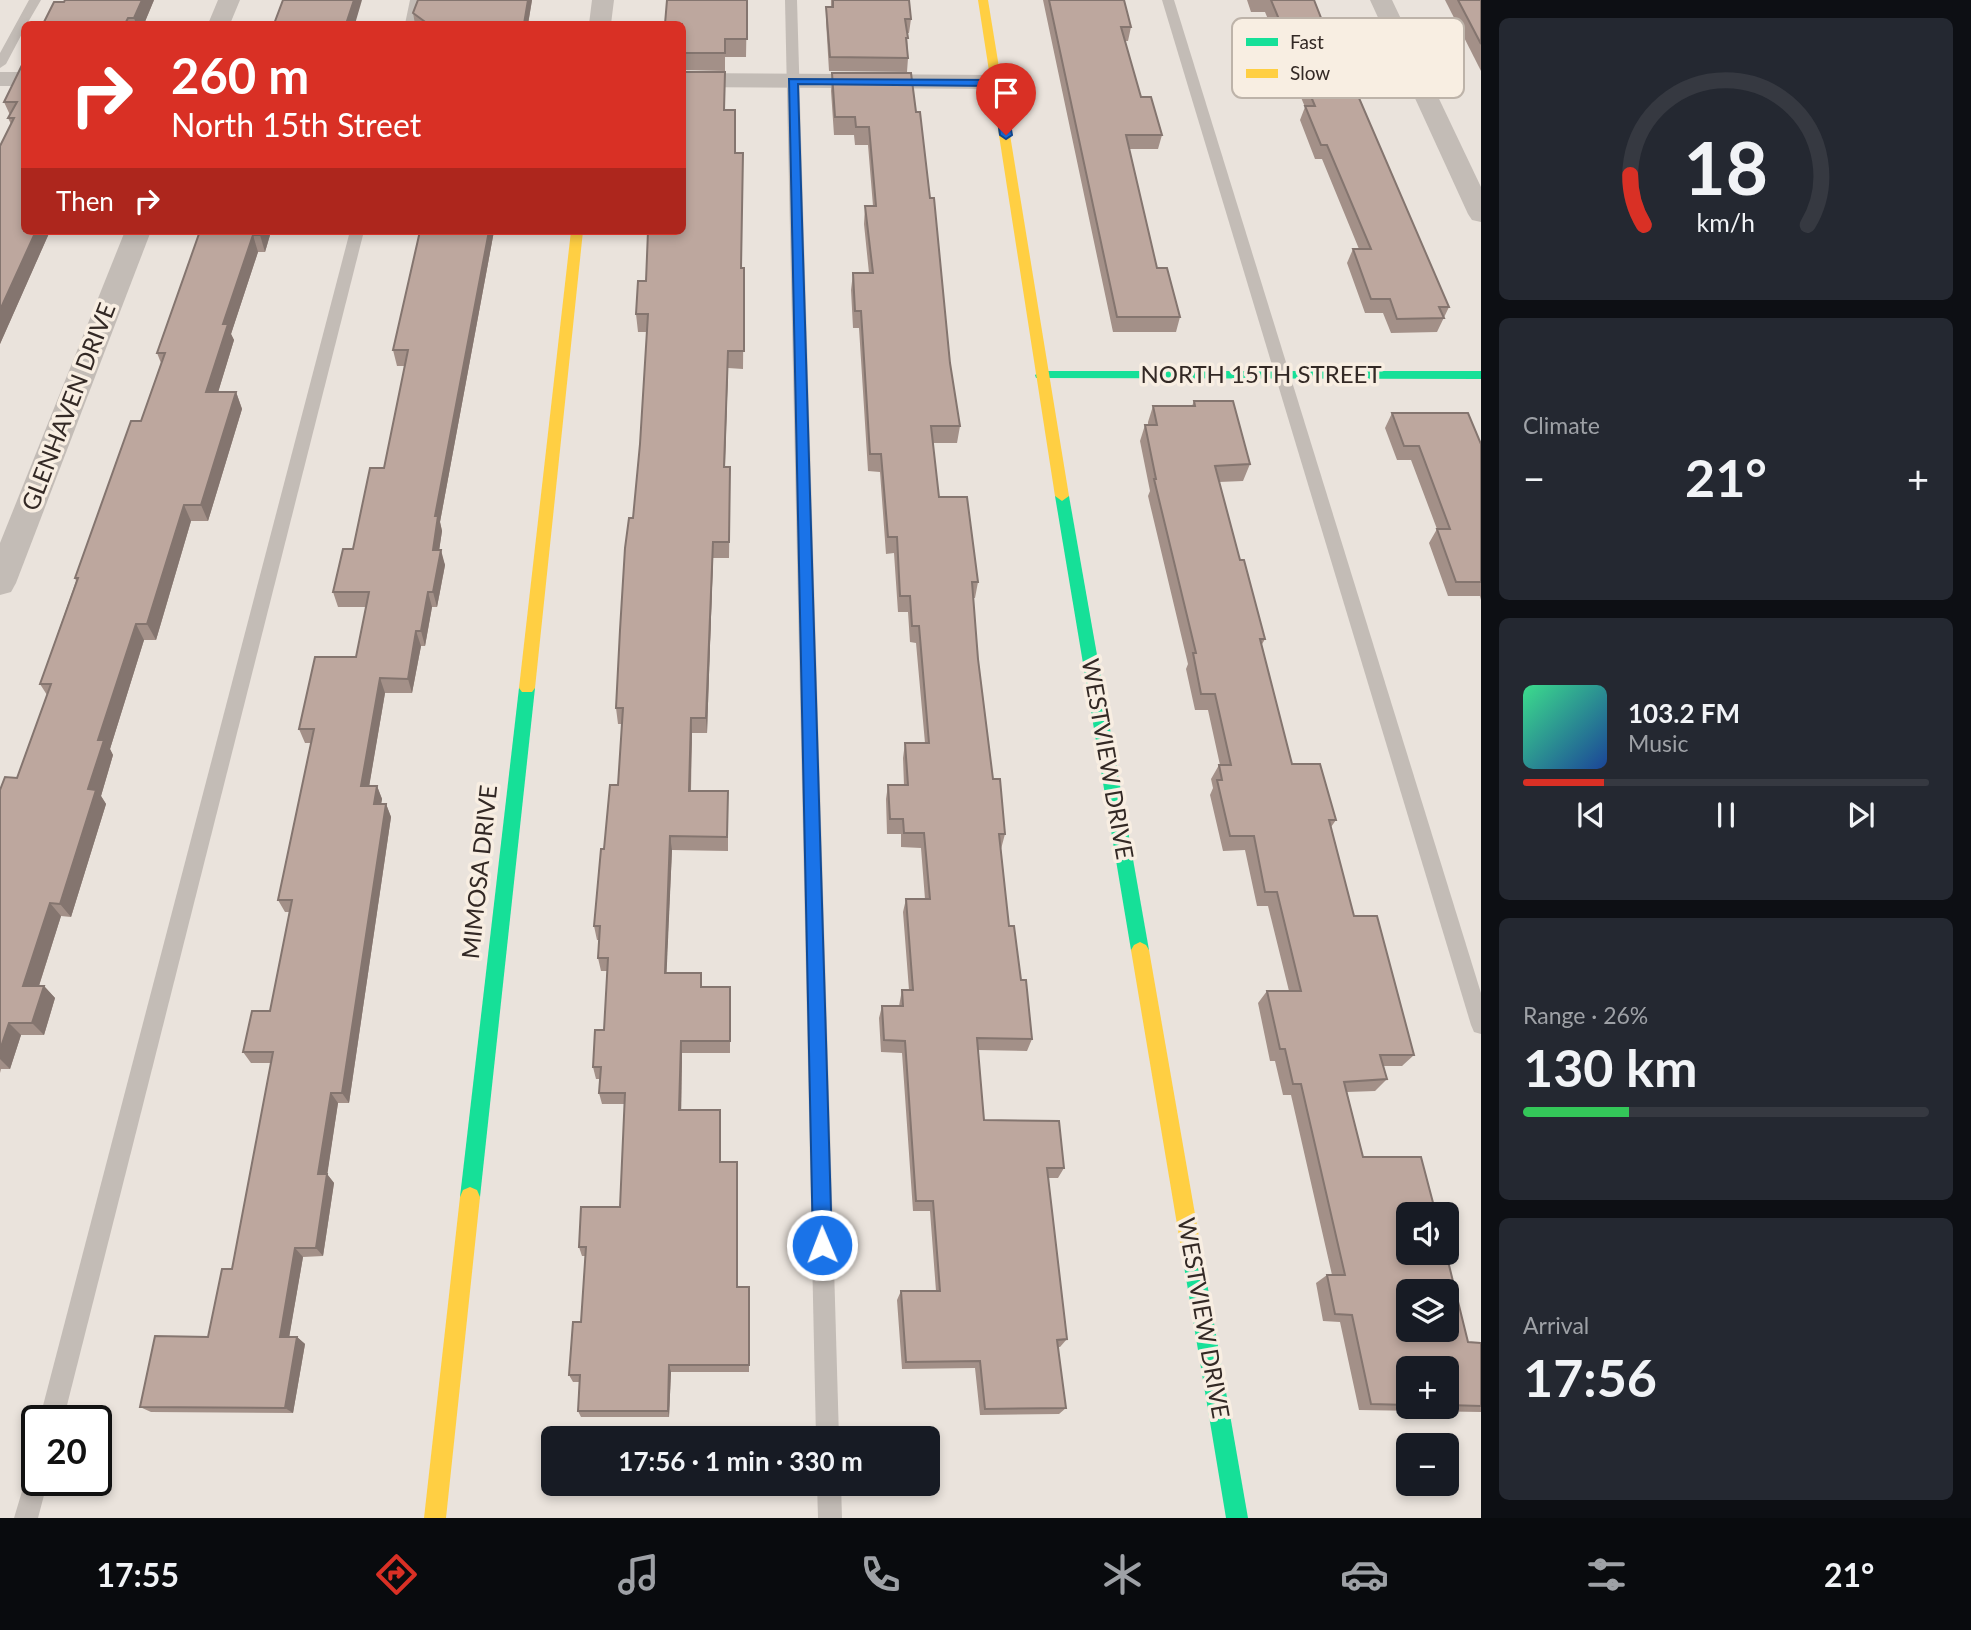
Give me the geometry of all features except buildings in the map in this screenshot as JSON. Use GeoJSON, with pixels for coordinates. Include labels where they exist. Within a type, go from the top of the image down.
{"type":"FeatureCollection","features":[{"type":"Feature","properties":{"kind":"street"},"geometry":{"type":"LineString","coordinates":[[220,21],[229,0]]}},
{"type":"Feature","properties":{"kind":"street"},"geometry":{"type":"LineString","coordinates":[[600,21],[603,0]]}},
{"type":"Feature","properties":{"kind":"street","name":"WESTVIEW DRIVE"},"geometry":{"type":"LineString","coordinates":[[983,0],[998,82],[1041,374],[1237,1518]]}},
{"type":"Feature","properties":{"kind":"street"},"geometry":{"type":"LineString","coordinates":[[1381,0],[1389,18]]}},
{"type":"Feature","properties":{"kind":"street"},"geometry":{"type":"LineString","coordinates":[[0,79],[21,79]]}},
{"type":"Feature","properties":{"kind":"street"},"geometry":{"type":"LineString","coordinates":[[686,80],[998,82]]}},
{"type":"Feature","properties":{"kind":"street"},"geometry":{"type":"LineString","coordinates":[[1427,98],[1481,214]]}},
{"type":"Feature","properties":{"kind":"street","name":"GLENHAVEN DRIVE"},"geometry":{"type":"LineString","coordinates":[[0,583],[136,235]]}},
{"type":"Feature","properties":{"kind":"street","name":"MIMOSA DRIVE"},"geometry":{"type":"LineString","coordinates":[[435,1518],[577,235]]}},
{"type":"Feature","properties":{"kind":"street","name":"NORTH 15TH STREET"},"geometry":{"type":"LineString","coordinates":[[1041,374],[1481,375]]}},
{"type":"Feature","properties":{"kind":"lane"},"geometry":{"type":"LineString","coordinates":[[24,21],[35,0]]}},
{"type":"Feature","properties":{"kind":"lane"},"geometry":{"type":"LineString","coordinates":[[411,21],[416,0]]}},
{"type":"Feature","properties":{"kind":"lane"},"geometry":{"type":"LineString","coordinates":[[791,0],[828,1426]]}},
{"type":"Feature","properties":{"kind":"lane"},"geometry":{"type":"LineString","coordinates":[[1168,0],[1481,1025]]}},
{"type":"Feature","properties":{"kind":"lane"},"geometry":{"type":"LineString","coordinates":[[0,64],[21,26]]}},
{"type":"Feature","properties":{"kind":"lane"},"geometry":{"type":"LineString","coordinates":[[55,1405],[356,235]]}},
{"type":"Feature","properties":{"kind":"lane"},"geometry":{"type":"LineString","coordinates":[[26,1518],[32,1496]]}},
{"type":"Feature","properties":{"kind":"lane"},"geometry":{"type":"LineString","coordinates":[[829,1496],[830,1518]]}},
{"type":"Feature","properties":{"kind":"traffic: fast"},"geometry":{"type":"LineString","coordinates":[[1041,375],[1481,375]]}},
{"type":"Feature","properties":{"kind":"traffic: fast"},"geometry":{"type":"LineString","coordinates":[[1062,496],[1140,950]]}},
{"type":"Feature","properties":{"kind":"traffic: fast"},"geometry":{"type":"LineString","coordinates":[[470,1197],[527,688]]}},
{"type":"Feature","properties":{"kind":"traffic: fast"},"geometry":{"type":"LineString","coordinates":[[1193,1260],[1237,1518]]}},
{"type":"Feature","properties":{"kind":"traffic: slow"},"geometry":{"type":"LineString","coordinates":[[983,0],[1062,496]]}},
{"type":"Feature","properties":{"kind":"traffic: slow"},"geometry":{"type":"LineString","coordinates":[[527,688],[577,235]]}},
{"type":"Feature","properties":{"kind":"traffic: slow"},"geometry":{"type":"LineString","coordinates":[[1140,950],[1193,1260]]}},
{"type":"Feature","properties":{"kind":"traffic: slow"},"geometry":{"type":"LineString","coordinates":[[435,1518],[470,1197]]}},
{"type":"Feature","properties":{"kind":"route"},"geometry":{"type":"LineString","coordinates":[[822,1245],[793,81],[998,82],[1006,135]]}}]}
